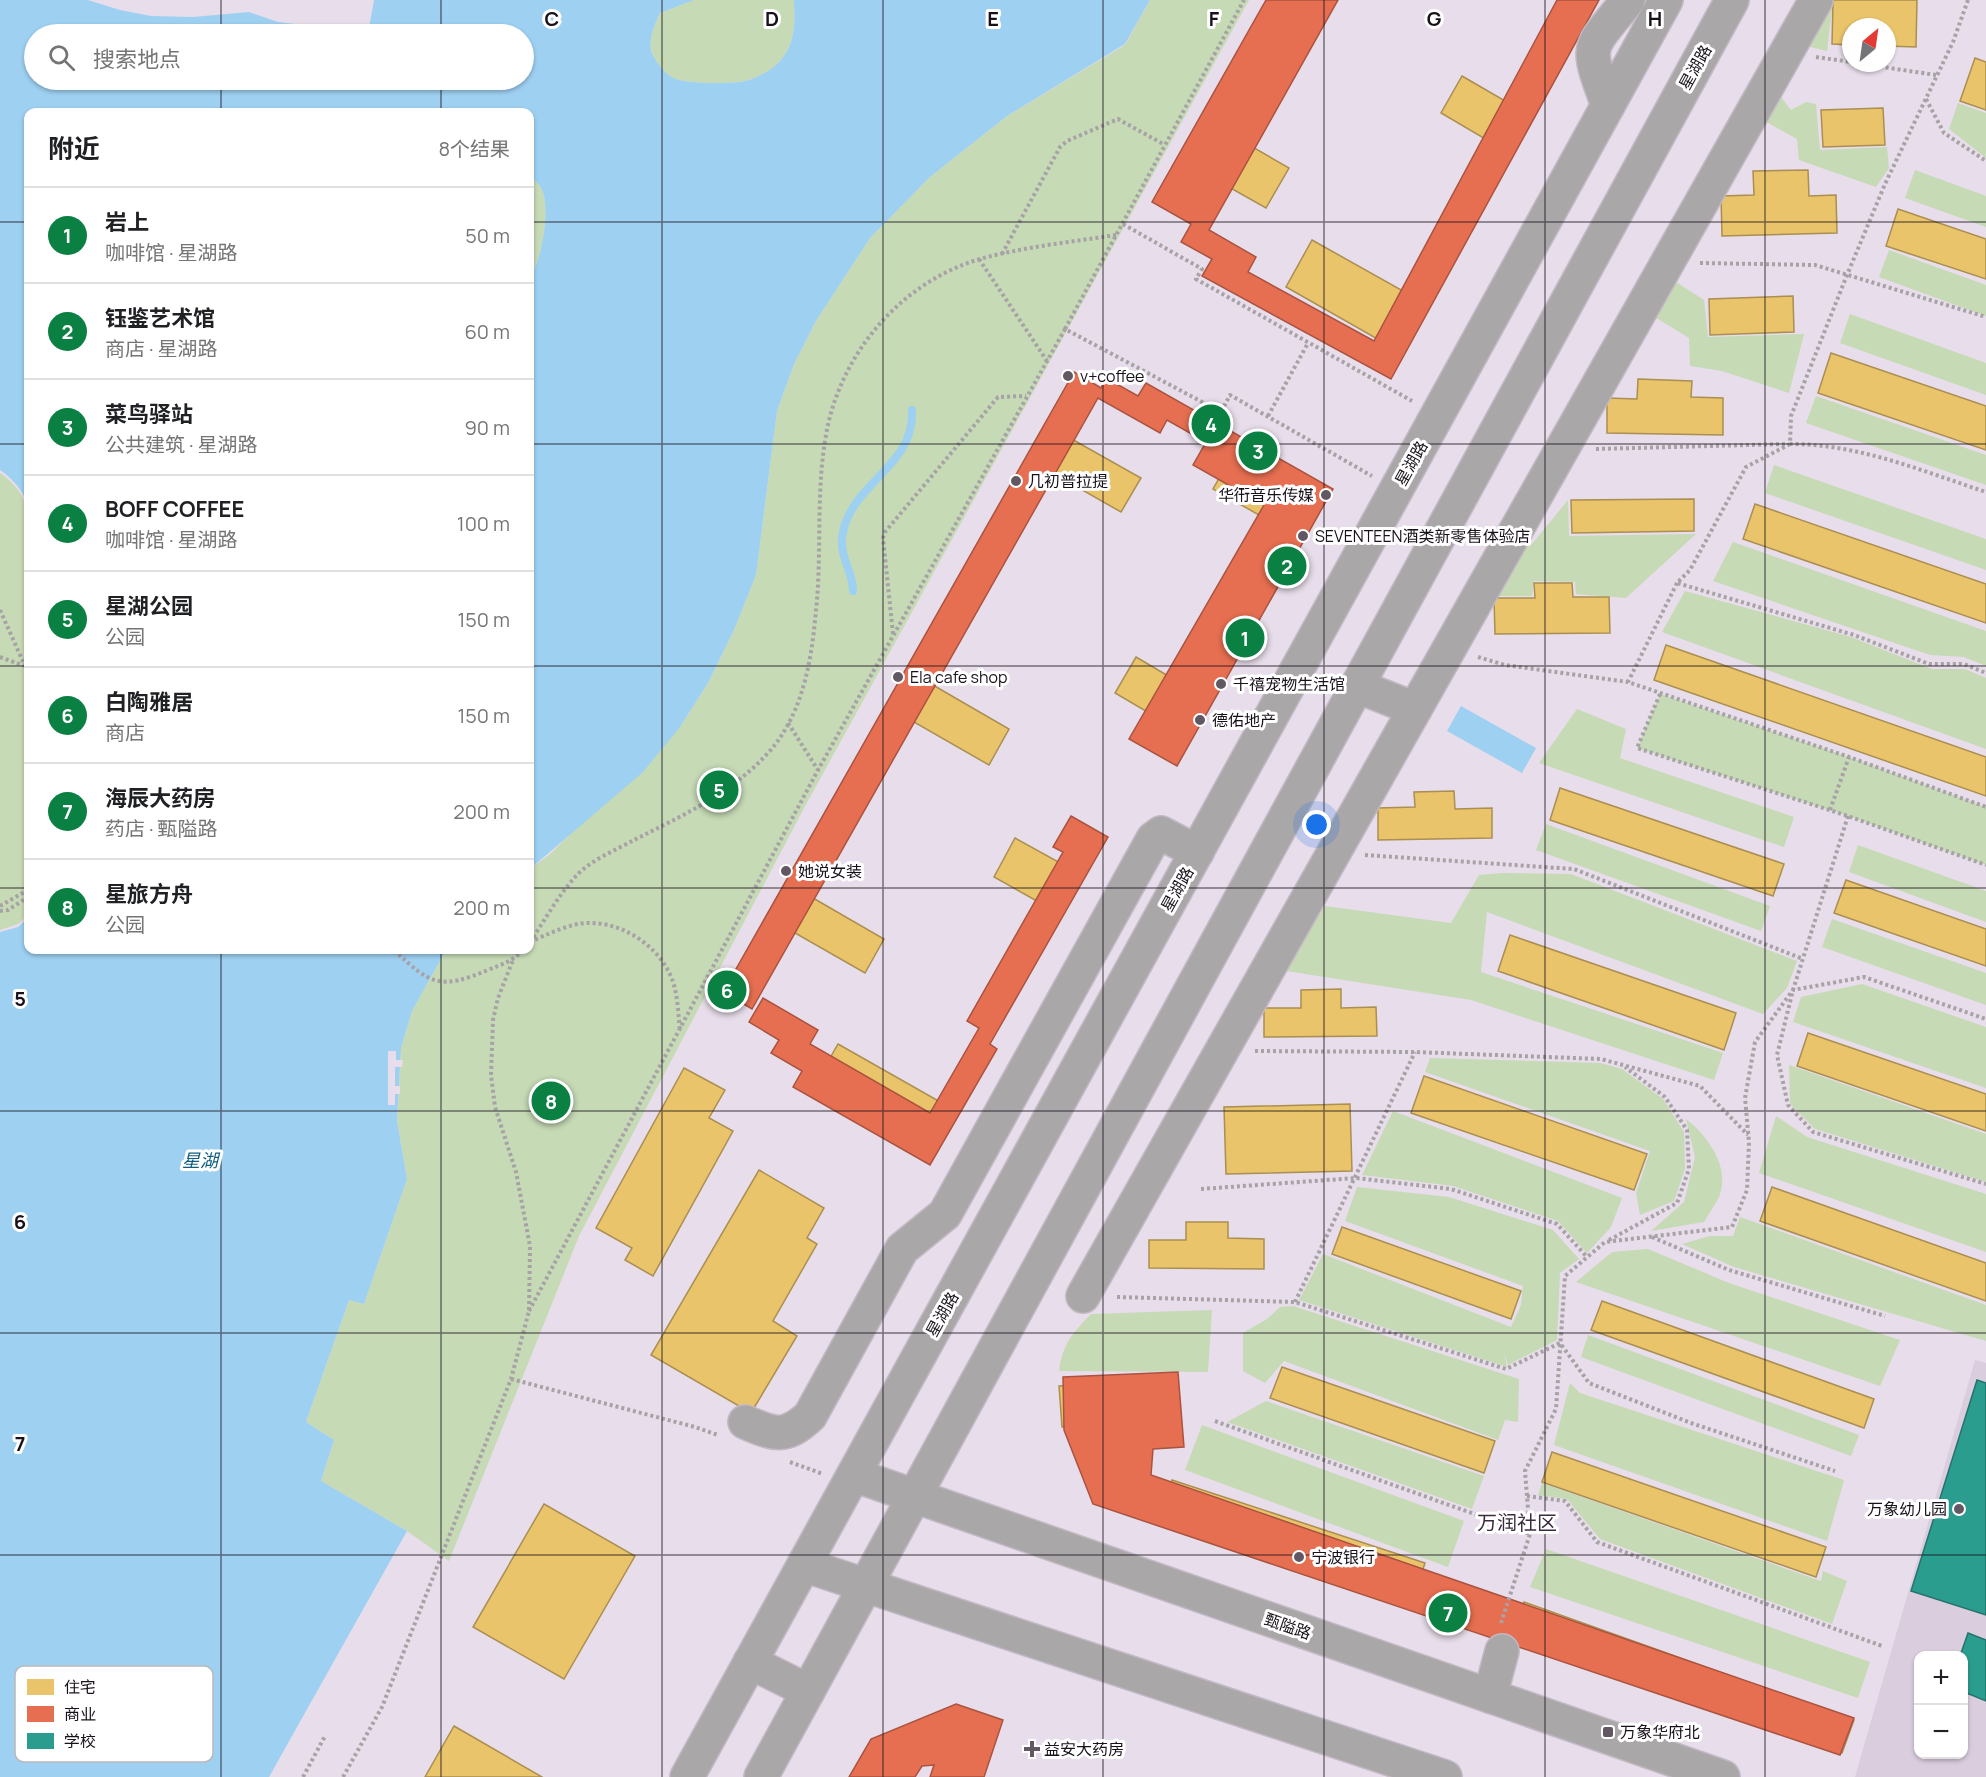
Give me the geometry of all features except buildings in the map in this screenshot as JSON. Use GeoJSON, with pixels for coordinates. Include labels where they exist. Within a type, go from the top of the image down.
{"type":"FeatureCollection","features":[{"type":"Feature","properties":{"kind":"street"},"geometry":{"type":"LineString","coordinates":[[1608,105],[1597,75],[1592,47],[1597,37],[1628,0]]}},
{"type":"Feature","properties":{"kind":"street","name":"星湖路"},"geometry":{"type":"LineString","coordinates":[[687,1777],[804,1565],[842,1476],[1197,852],[1666,0]]}},
{"type":"Feature","properties":{"kind":"street","name":"星湖路"},"geometry":{"type":"LineString","coordinates":[[761,1777],[1732,0]]}},
{"type":"Feature","properties":{"kind":"street"},"geometry":{"type":"LineString","coordinates":[[1083,1296],[1670,262],[1816,0]]}},
{"type":"Feature","properties":{"kind":"street"},"geometry":{"type":"LineString","coordinates":[[1357,686],[1415,709]]}},
{"type":"Feature","properties":{"kind":"street"},"geometry":{"type":"LineString","coordinates":[[736,1430],[788,1433],[810,1416],[902,1249],[945,1214],[1153,839],[1161,833],[1197,852]]}},
{"type":"Feature","properties":{"kind":"street","name":"甄隘路"},"geometry":{"type":"LineString","coordinates":[[842,1476],[914,1496],[1723,1777]]}},
{"type":"Feature","properties":{"kind":"street"},"geometry":{"type":"LineString","coordinates":[[804,1565],[1445,1777]]}},
{"type":"Feature","properties":{"kind":"street"},"geometry":{"type":"LineString","coordinates":[[1490,1696],[1500,1640]]}},
{"type":"Feature","properties":{"kind":"street"},"geometry":{"type":"LineString","coordinates":[[750,1662],[808,1691]]}},
{"type":"Feature","properties":{"kind":"path"},"geometry":{"type":"LineString","coordinates":[[344,1777],[382,1707],[511,1379],[529,1311],[818,770],[1065,329],[1244,0]]}},
{"type":"Feature","properties":{"kind":"path"},"geometry":{"type":"LineString","coordinates":[[1791,444],[1791,416],[1847,275],[1885,184],[1953,42],[1968,0]]}},
{"type":"Feature","properties":{"kind":"path"},"geometry":{"type":"LineString","coordinates":[[1896,69],[1936,75]]}},
{"type":"Feature","properties":{"kind":"path"},"geometry":{"type":"LineString","coordinates":[[1926,99],[1944,133],[1986,161]]}},
{"type":"Feature","properties":{"kind":"path"},"geometry":{"type":"LineString","coordinates":[[1002,255],[1054,158],[1067,141],[1118,119],[1166,145]]}},
{"type":"Feature","properties":{"kind":"path"},"geometry":{"type":"LineString","coordinates":[[1123,224],[1202,269],[1196,279],[1422,407]]}},
{"type":"Feature","properties":{"kind":"path"},"geometry":{"type":"LineString","coordinates":[[534,936],[578,873],[727,789],[774,746],[788,723],[812,658],[818,591],[819,490],[825,440],[835,399],[858,351],[873,330],[907,297],[942,274],[979,260],[1116,235]]}},
{"type":"Feature","properties":{"kind":"path"},"geometry":{"type":"LineString","coordinates":[[979,260],[1047,361]]}},
{"type":"Feature","properties":{"kind":"path"},"geometry":{"type":"LineString","coordinates":[[1670,262],[1815,265],[1986,317]]}},
{"type":"Feature","properties":{"kind":"path"},"geometry":{"type":"LineString","coordinates":[[1065,329],[1221,412],[1230,395],[1397,488]]}},
{"type":"Feature","properties":{"kind":"path"},"geometry":{"type":"LineString","coordinates":[[1268,416],[1308,343]]}},
{"type":"Feature","properties":{"kind":"path"},"geometry":{"type":"LineString","coordinates":[[893,635],[883,538],[885,532],[998,397],[1026,396]]}},
{"type":"Feature","properties":{"kind":"path"},"geometry":{"type":"LineString","coordinates":[[1628,682],[1677,583],[1690,570],[1746,467],[1791,444]]}},
{"type":"Feature","properties":{"kind":"path"},"geometry":{"type":"LineString","coordinates":[[1562,450],[1821,444],[1865,452],[1986,492]]}},
{"type":"Feature","properties":{"kind":"path"},"geometry":{"type":"LineString","coordinates":[[1677,583],[1854,635],[1929,664],[1964,664],[1986,673]]}},
{"type":"Feature","properties":{"kind":"path"},"geometry":{"type":"LineString","coordinates":[[0,610],[24,662]]}},
{"type":"Feature","properties":{"kind":"path"},"geometry":{"type":"LineString","coordinates":[[0,657],[24,667]]}},
{"type":"Feature","properties":{"kind":"path"},"geometry":{"type":"LineString","coordinates":[[1505,665],[1628,682],[1849,757],[1986,807]]}},
{"type":"Feature","properties":{"kind":"path"},"geometry":{"type":"LineString","coordinates":[[1660,694],[1637,748],[1848,816],[1986,866]]}},
{"type":"Feature","properties":{"kind":"path"},"geometry":{"type":"LineString","coordinates":[[788,723],[818,770]]}},
{"type":"Feature","properties":{"kind":"path"},"geometry":{"type":"LineString","coordinates":[[1830,810],[1849,757]]}},
{"type":"Feature","properties":{"kind":"path"},"geometry":{"type":"LineString","coordinates":[[1848,816],[1793,990],[1778,1055],[1788,1105],[1813,1132],[1986,1184]]}},
{"type":"Feature","properties":{"kind":"path"},"geometry":{"type":"LineString","coordinates":[[1335,853],[1574,869],[1803,959]]}},
{"type":"Feature","properties":{"kind":"path"},"geometry":{"type":"LineString","coordinates":[[0,906],[24,892]]}},
{"type":"Feature","properties":{"kind":"path"},"geometry":{"type":"LineString","coordinates":[[0,911],[8,910],[24,900]]}},
{"type":"Feature","properties":{"kind":"path"},"geometry":{"type":"LineString","coordinates":[[534,941],[586,922],[623,929],[638,938],[664,963],[672,979],[680,1031]]}},
{"type":"Feature","properties":{"kind":"path"},"geometry":{"type":"LineString","coordinates":[[398,954],[415,970],[441,982],[460,981],[513,960],[519,954]]}},
{"type":"Feature","properties":{"kind":"path"},"geometry":{"type":"LineString","coordinates":[[513,960],[495,1009],[490,1074],[495,1107],[516,1172],[530,1246],[529,1311]]}},
{"type":"Feature","properties":{"kind":"path"},"geometry":{"type":"LineString","coordinates":[[1605,1242],[1732,1227],[1747,1190],[1749,1136],[1745,1098],[1755,1042],[1793,990],[1864,977],[1986,1019]]}},
{"type":"Feature","properties":{"kind":"path"},"geometry":{"type":"LineString","coordinates":[[1252,1051],[1415,1052],[1601,1059],[1700,1086],[1749,1136]]}},
{"type":"Feature","properties":{"kind":"path"},"geometry":{"type":"LineString","coordinates":[[1295,1302],[1415,1052]]}},
{"type":"Feature","properties":{"kind":"path"},"geometry":{"type":"LineString","coordinates":[[1500,1640],[1530,1534],[1525,1471],[1556,1409],[1565,1276],[1605,1242],[1677,1203],[1689,1169],[1687,1130],[1671,1105],[1665,1097],[1622,1065]]}},
{"type":"Feature","properties":{"kind":"path"},"geometry":{"type":"LineString","coordinates":[[1201,1188],[1356,1178],[1451,1189],[1557,1224],[1587,1257]]}},
{"type":"Feature","properties":{"kind":"path"},"geometry":{"type":"LineString","coordinates":[[1652,1236],[1729,1270],[1885,1316]]}},
{"type":"Feature","properties":{"kind":"path"},"geometry":{"type":"LineString","coordinates":[[1083,1296],[1295,1302],[1506,1369],[1560,1343]]}},
{"type":"Feature","properties":{"kind":"path"},"geometry":{"type":"LineString","coordinates":[[1560,1343],[1588,1383],[1691,1423],[1835,1471]]}},
{"type":"Feature","properties":{"kind":"path"},"geometry":{"type":"LineString","coordinates":[[511,1379],[695,1427],[736,1430]]}},
{"type":"Feature","properties":{"kind":"path"},"geometry":{"type":"LineString","coordinates":[[1215,1421],[1530,1534]]}},
{"type":"Feature","properties":{"kind":"path"},"geometry":{"type":"LineString","coordinates":[[788,1461],[842,1476]]}},
{"type":"Feature","properties":{"kind":"path"},"geometry":{"type":"LineString","coordinates":[[1527,1496],[1565,1501],[1597,1542],[1882,1646]]}},
{"type":"Feature","properties":{"kind":"path"},"geometry":{"type":"LineString","coordinates":[[303,1777],[325,1737]]}},
{"type":"Feature","properties":{"kind":"shaded area","name":"万象幼儿园"},"geometry":{"type":"Polygon","coordinates":[[[1975,1360],[1986,1363],[1986,1777],[1855,1777],[1975,1360]]]}},
{"type":"Feature","properties":{"kind":"green space"},"geometry":{"type":"Polygon","coordinates":[[[694,0],[794,0],[793,32],[789,47],[777,64],[759,76],[745,81],[700,83],[682,81],[672,77],[661,68],[653,56],[650,42],[652,32],[660,13],[694,0]]]}},
{"type":"Feature","properties":{"kind":"green space"},"geometry":{"type":"Polygon","coordinates":[[[1150,0],[1249,0],[804,808],[579,1236],[449,1561],[407,1531],[321,1481],[334,1440],[306,1422],[349,1300],[364,1304],[407,1179],[397,1121],[401,1048],[412,1011],[444,954],[534,954],[534,866],[549,855],[680,727],[708,683],[734,630],[756,575],[777,411],[794,364],[816,321],[870,238],[930,177],[1007,116],[1125,45],[1150,0]]]}},
{"type":"Feature","properties":{"kind":"green space"},"geometry":{"type":"Polygon","coordinates":[[[1824,0],[1833,0],[1827,51],[1802,45],[1824,0]]]}},
{"type":"Feature","properties":{"kind":"green space"},"geometry":{"type":"Polygon","coordinates":[[[1777,92],[1791,110],[1806,102],[1816,104],[1820,150],[1887,147],[1889,168],[1876,187],[1799,160],[1797,139],[1759,118],[1777,92]]]}},
{"type":"Feature","properties":{"kind":"green space"},"geometry":{"type":"Polygon","coordinates":[[[1958,103],[1986,113],[1986,158],[1949,129],[1958,103]]]}},
{"type":"Feature","properties":{"kind":"green space"},"geometry":{"type":"Polygon","coordinates":[[[1915,170],[1986,196],[1986,227],[1905,198],[1915,170]]]}},
{"type":"Feature","properties":{"kind":"green space"},"geometry":{"type":"Polygon","coordinates":[[[534,180],[542,190],[545,199],[544,235],[534,270],[534,180]]]}},
{"type":"Feature","properties":{"kind":"green space"},"geometry":{"type":"Polygon","coordinates":[[[1889,250],[1986,285],[1986,316],[1879,277],[1889,250]]]}},
{"type":"Feature","properties":{"kind":"green space"},"geometry":{"type":"Polygon","coordinates":[[[1668,277],[1704,300],[1708,337],[1804,334],[1789,393],[1722,371],[1690,366],[1689,338],[1645,311],[1668,277]]]}},
{"type":"Feature","properties":{"kind":"green space"},"geometry":{"type":"Polygon","coordinates":[[[1850,314],[1986,363],[1986,395],[1840,343],[1850,314]]]}},
{"type":"Feature","properties":{"kind":"green space"},"geometry":{"type":"Polygon","coordinates":[[[1816,396],[1986,455],[1986,485],[1806,423],[1816,396]]]}},
{"type":"Feature","properties":{"kind":"green space"},"geometry":{"type":"Polygon","coordinates":[[[1774,465],[1986,539],[1986,570],[1765,493],[1774,465]]]}},
{"type":"Feature","properties":{"kind":"green space"},"geometry":{"type":"Polygon","coordinates":[[[0,473],[16,488],[24,503],[24,919],[18,924],[0,930],[0,473]]]}},
{"type":"Feature","properties":{"kind":"green space"},"geometry":{"type":"Polygon","coordinates":[[[1568,500],[1569,536],[1696,534],[1626,598],[1576,594],[1575,582],[1534,581],[1532,596],[1494,596],[1515,539],[1532,544],[1568,500]]]}},
{"type":"Feature","properties":{"kind":"green space"},"geometry":{"type":"Polygon","coordinates":[[[1733,542],[1986,631],[1986,666],[1964,657],[1930,655],[1713,581],[1733,542]]]}},
{"type":"Feature","properties":{"kind":"green space"},"geometry":{"type":"Polygon","coordinates":[[[1685,591],[1851,637],[1932,669],[1965,669],[1986,678],[1986,749],[1662,632],[1685,591]]]}},
{"type":"Feature","properties":{"kind":"green space"},"geometry":{"type":"Polygon","coordinates":[[[1660,694],[1849,757],[1986,807],[1986,865],[1848,816],[1637,748],[1660,694]]]}},
{"type":"Feature","properties":{"kind":"green space"},"geometry":{"type":"Polygon","coordinates":[[[1577,709],[1626,729],[1620,758],[1794,817],[1784,847],[1539,763],[1577,709]]]}},
{"type":"Feature","properties":{"kind":"green space"},"geometry":{"type":"Polygon","coordinates":[[[1546,824],[1770,906],[1761,931],[1536,850],[1546,824]]]}},
{"type":"Feature","properties":{"kind":"green space"},"geometry":{"type":"Polygon","coordinates":[[[1858,845],[1986,891],[1986,922],[1849,872],[1858,845]]]}},
{"type":"Feature","properties":{"kind":"green space"},"geometry":{"type":"Polygon","coordinates":[[[1571,874],[1797,961],[1787,988],[1763,1014],[1487,912],[1481,972],[1723,1053],[1714,1080],[1471,1000],[1280,970],[1325,906],[1451,923],[1479,875],[1571,874]]]}},
{"type":"Feature","properties":{"kind":"green space"},"geometry":{"type":"Polygon","coordinates":[[[1832,919],[1986,973],[1986,1005],[1822,947],[1832,919]]]}},
{"type":"Feature","properties":{"kind":"green space"},"geometry":{"type":"Polygon","coordinates":[[[1862,984],[1986,1027],[1986,1088],[1793,1022],[1801,997],[1862,984]]]}},
{"type":"Feature","properties":{"kind":"green space"},"geometry":{"type":"Polygon","coordinates":[[[1430,1058],[1600,1063],[1622,1069],[1663,1099],[1684,1132],[1685,1169],[1674,1201],[1640,1215],[1636,1193],[1650,1151],[1425,1072],[1430,1058]]]}},
{"type":"Feature","properties":{"kind":"green space"},"geometry":{"type":"Polygon","coordinates":[[[1789,1065],[1986,1134],[1986,1182],[1815,1129],[1790,1104],[1789,1065]]]}},
{"type":"Feature","properties":{"kind":"green space"},"geometry":{"type":"Polygon","coordinates":[[[1393,1111],[1622,1198],[1611,1227],[1587,1253],[1558,1221],[1453,1186],[1362,1175],[1393,1111]]]}},
{"type":"Feature","properties":{"kind":"green space"},"geometry":{"type":"Polygon","coordinates":[[[1776,1116],[1807,1137],[1986,1194],[1986,1252],[1759,1173],[1776,1116]]]}},
{"type":"Feature","properties":{"kind":"green space"},"geometry":{"type":"Polygon","coordinates":[[[1686,1119],[1702,1134],[1720,1164],[1722,1186],[1719,1197],[1704,1222],[1651,1231],[1684,1202],[1695,1157],[1686,1119]]]}},
{"type":"Feature","properties":{"kind":"green space"},"geometry":{"type":"Polygon","coordinates":[[[1357,1187],[1449,1197],[1553,1230],[1579,1259],[1560,1273],[1557,1340],[1508,1365],[1504,1352],[1507,1367],[1299,1300],[1323,1254],[1511,1327],[1521,1305],[1523,1286],[1345,1221],[1357,1187]]]}},
{"type":"Feature","properties":{"kind":"green space"},"geometry":{"type":"Polygon","coordinates":[[[1740,1217],[1986,1305],[1986,1341],[1734,1267],[1682,1244],[1710,1236],[1733,1236],[1740,1217]]]}},
{"type":"Feature","properties":{"kind":"green space"},"geometry":{"type":"Polygon","coordinates":[[[1648,1249],[1729,1283],[1900,1340],[1880,1386],[1576,1282],[1612,1252],[1648,1249]]]}},
{"type":"Feature","properties":{"kind":"green space"},"geometry":{"type":"Polygon","coordinates":[[[1293,1306],[1519,1379],[1518,1422],[1505,1420],[1498,1440],[1284,1361],[1265,1383],[1243,1371],[1243,1333],[1267,1319],[1280,1307],[1293,1306]]]}},
{"type":"Feature","properties":{"kind":"green space"},"geometry":{"type":"Polygon","coordinates":[[[1212,1310],[1208,1372],[1059,1371],[1069,1340],[1091,1314],[1212,1310]]]}},
{"type":"Feature","properties":{"kind":"green space"},"geometry":{"type":"Polygon","coordinates":[[[1588,1335],[1859,1435],[1851,1456],[1581,1357],[1588,1335]]]}},
{"type":"Feature","properties":{"kind":"green space"},"geometry":{"type":"Polygon","coordinates":[[[1570,1383],[1580,1393],[1844,1480],[1827,1541],[1554,1445],[1570,1383]]]}},
{"type":"Feature","properties":{"kind":"green space"},"geometry":{"type":"Polygon","coordinates":[[[1266,1401],[1484,1476],[1472,1509],[1227,1422],[1266,1401]]]}},
{"type":"Feature","properties":{"kind":"green space"},"geometry":{"type":"Polygon","coordinates":[[[1202,1425],[1464,1521],[1448,1567],[1185,1470],[1202,1425]]]}},
{"type":"Feature","properties":{"kind":"green space"},"geometry":{"type":"Polygon","coordinates":[[[1542,1483],[1821,1581],[1823,1571],[1847,1581],[1832,1624],[1600,1539],[1567,1499],[1538,1495],[1542,1483]]]}},
{"type":"Feature","properties":{"kind":"green space"},"geometry":{"type":"Polygon","coordinates":[[[1546,1549],[1870,1662],[1858,1698],[1530,1587],[1546,1549]]]}},
{"type":"Feature","properties":{"kind":"water"},"geometry":{"type":"Polygon","coordinates":[[[0,0],[88,0],[120,10],[151,16],[193,17],[249,12],[278,22],[294,24],[24,24],[24,90],[534,90],[534,24],[370,24],[374,0],[694,0],[660,13],[651,38],[652,53],[662,68],[672,77],[690,82],[721,83],[754,78],[780,61],[792,40],[794,0],[1150,0],[1125,44],[1007,116],[930,177],[870,238],[816,321],[794,364],[777,411],[756,575],[734,630],[708,683],[680,727],[643,772],[534,866],[534,270],[544,235],[545,199],[542,190],[534,180],[534,108],[24,108],[24,497],[10,478],[0,470],[0,0]]]}},
{"type":"Feature","properties":{"kind":"water"},"geometry":{"type":"Polygon","coordinates":[[[1461,706],[1536,748],[1522,773],[1447,731],[1461,706]]]}},
{"type":"Feature","properties":{"kind":"water","name":"星湖"},"geometry":{"type":"Polygon","coordinates":[[[24,922],[24,954],[444,954],[412,1011],[401,1048],[397,1121],[407,1179],[364,1304],[349,1300],[306,1422],[334,1440],[321,1481],[407,1531],[269,1777],[0,1777],[0,932],[18,927],[24,922]]]}},
{"type":"Feature","properties":{"kind":"pier"},"geometry":{"type":"Polygon","coordinates":[[[388,1051],[396,1051],[396,1060],[403,1060],[402,1067],[395,1067],[395,1086],[400,1086],[400,1094],[395,1094],[395,1105],[388,1105],[388,1051]]]}},
{"type":"Feature","properties":{"kind":"waterway"},"geometry":{"type":"LineString","coordinates":[[853,591],[851,576],[842,549],[843,532],[858,500],[904,446],[910,429],[912,410]]}},
{"type":"Feature","properties":{"kind":"place","name":"v+coffee"},"geometry":{"type":"Point","coordinates":[1068,376]}},
{"type":"Feature","properties":{"kind":"place","name":"BOFF COFFEE"},"geometry":{"type":"Point","coordinates":[1211,424]}},
{"type":"Feature","properties":{"kind":"place","name":"菜鸟驿站"},"geometry":{"type":"Point","coordinates":[1258,451]}},
{"type":"Feature","properties":{"kind":"place","name":"几初普拉提"},"geometry":{"type":"Point","coordinates":[1016,481]}},
{"type":"Feature","properties":{"kind":"place","name":"华衎音乐传媒"},"geometry":{"type":"Point","coordinates":[1326,495]}},
{"type":"Feature","properties":{"kind":"place","name":"SEVENTEEN酒类新零售体验店"},"geometry":{"type":"Point","coordinates":[1303,536]}},
{"type":"Feature","properties":{"kind":"place","name":"钰鉴艺术馆"},"geometry":{"type":"Point","coordinates":[1287,566]}},
{"type":"Feature","properties":{"kind":"place","name":"岩上"},"geometry":{"type":"Point","coordinates":[1245,638]}},
{"type":"Feature","properties":{"kind":"place","name":"Ela cafe shop"},"geometry":{"type":"Point","coordinates":[898,677]}},
{"type":"Feature","properties":{"kind":"place","name":"千禧宠物生活馆"},"geometry":{"type":"Point","coordinates":[1221,684]}},
{"type":"Feature","properties":{"kind":"place","name":"德佑地产"},"geometry":{"type":"Point","coordinates":[1200,720]}},
{"type":"Feature","properties":{"kind":"place","name":"星湖公园"},"geometry":{"type":"Point","coordinates":[719,790]}},
{"type":"Feature","properties":{"kind":"place","name":"她说女装"},"geometry":{"type":"Point","coordinates":[786,871]}},
{"type":"Feature","properties":{"kind":"place","name":"白陶雅居"},"geometry":{"type":"Point","coordinates":[727,990]}},
{"type":"Feature","properties":{"kind":"place","name":"星旅方舟"},"geometry":{"type":"Point","coordinates":[551,1101]}},
{"type":"Feature","properties":{"kind":"place","name":"万象幼儿园"},"geometry":{"type":"Point","coordinates":[1959,1509]}},
{"type":"Feature","properties":{"kind":"place","name":"宁波银行"},"geometry":{"type":"Point","coordinates":[1299,1557]}},
{"type":"Feature","properties":{"kind":"place","name":"海辰大药房"},"geometry":{"type":"Point","coordinates":[1448,1613]}},
{"type":"Feature","properties":{"kind":"place","name":"万象华府北"},"geometry":{"type":"Point","coordinates":[1608,1732]}},
{"type":"Feature","properties":{"kind":"place","name":"益安大药房"},"geometry":{"type":"Point","coordinates":[1032,1749]}},
{"type":"Feature","properties":{"kind":"district","name":"万润社区"},"geometry":{"type":"Point","coordinates":[1517,1522]}}]}
